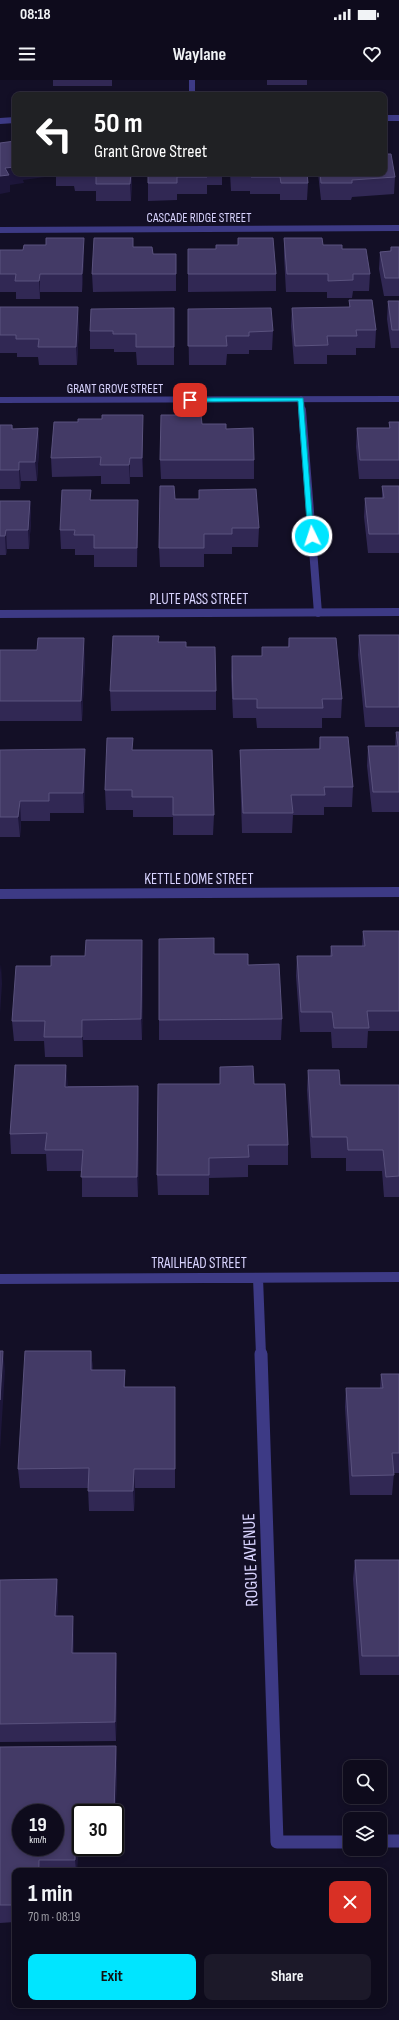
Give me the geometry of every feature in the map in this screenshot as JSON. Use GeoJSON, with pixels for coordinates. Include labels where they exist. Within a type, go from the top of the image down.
{"type":"FeatureCollection","features":[{"type":"Feature","properties":{"kind":"street"},"geometry":{"type":"LineString","coordinates":[[192,80],[192,92]]}},
{"type":"Feature","properties":{"kind":"street"},"geometry":{"type":"LineString","coordinates":[[387,118],[399,118]]}},
{"type":"Feature","properties":{"kind":"street"},"geometry":{"type":"LineString","coordinates":[[0,120],[12,120]]}},
{"type":"Feature","properties":{"kind":"street","name":"CASCADE RIDGE STREET"},"geometry":{"type":"LineString","coordinates":[[0,230],[399,228]]}},
{"type":"Feature","properties":{"kind":"street"},"geometry":{"type":"LineString","coordinates":[[301,399],[318,613]]}},
{"type":"Feature","properties":{"kind":"street","name":"GRANT GROVE STREET"},"geometry":{"type":"LineString","coordinates":[[0,400],[399,399]]}},
{"type":"Feature","properties":{"kind":"street","name":"PLUTE PASS STREET"},"geometry":{"type":"LineString","coordinates":[[0,614],[399,612]]}},
{"type":"Feature","properties":{"kind":"street","name":"KETTLE DOME STREET"},"geometry":{"type":"LineString","coordinates":[[0,894],[399,892]]}},
{"type":"Feature","properties":{"kind":"street","name":"TRAILHEAD STREET"},"geometry":{"type":"LineString","coordinates":[[0,1279],[399,1277]]}},
{"type":"Feature","properties":{"kind":"street","name":"ROGUE AVENUE"},"geometry":{"type":"LineString","coordinates":[[258,1278],[277,1842],[343,1842]]}},
{"type":"Feature","properties":{"kind":"street"},"geometry":{"type":"LineString","coordinates":[[387,1841],[399,1841]]}},
{"type":"Feature","properties":{"kind":"building"},"geometry":{"type":"Polygon","coordinates":[[[12,141],[12,167],[5,168],[9,175],[0,176],[0,143],[12,141]]]}},
{"type":"Feature","properties":{"kind":"building"},"geometry":{"type":"Polygon","coordinates":[[[387,154],[391,154],[395,177],[352,180],[352,183],[321,183],[320,176],[387,176],[387,154]]]}},
{"type":"Feature","properties":{"kind":"building"},"geometry":{"type":"Polygon","coordinates":[[[96,176],[131,176],[130,184],[96,184],[96,176]]]}},
{"type":"Feature","properties":{"kind":"building"},"geometry":{"type":"Polygon","coordinates":[[[148,176],[207,176],[177,177],[177,183],[148,183],[148,176]]]}},
{"type":"Feature","properties":{"kind":"building"},"geometry":{"type":"Polygon","coordinates":[[[307,176],[308,183],[281,183],[280,177],[251,177],[307,176]]]}},
{"type":"Feature","properties":{"kind":"building"},"geometry":{"type":"Polygon","coordinates":[[[46,238],[84,238],[82,274],[40,274],[39,281],[15,281],[16,274],[0,274],[0,250],[23,250],[24,245],[46,245],[46,238]]]}},
{"type":"Feature","properties":{"kind":"building"},"geometry":{"type":"Polygon","coordinates":[[[94,238],[133,238],[133,247],[152,247],[153,254],[176,254],[176,274],[92,274],[94,238]]]}},
{"type":"Feature","properties":{"kind":"building"},"geometry":{"type":"Polygon","coordinates":[[[238,238],[273,238],[276,274],[188,274],[188,249],[216,249],[216,245],[238,245],[238,238]]]}},
{"type":"Feature","properties":{"kind":"building"},"geometry":{"type":"Polygon","coordinates":[[[284,238],[322,238],[323,245],[342,245],[342,249],[366,249],[370,274],[353,274],[353,280],[328,281],[328,274],[287,274],[284,238]]]}},
{"type":"Feature","properties":{"kind":"building"},"geometry":{"type":"Polygon","coordinates":[[[391,247],[399,247],[399,278],[385,278],[380,252],[391,251],[391,247]]]}},
{"type":"Feature","properties":{"kind":"building"},"geometry":{"type":"Polygon","coordinates":[[[349,300],[372,300],[376,330],[356,330],[357,336],[327,336],[328,345],[295,346],[292,308],[350,307],[349,300]]]}},
{"type":"Feature","properties":{"kind":"building"},"geometry":{"type":"Polygon","coordinates":[[[388,301],[399,301],[399,330],[392,330],[388,301]]]}},
{"type":"Feature","properties":{"kind":"building"},"geometry":{"type":"Polygon","coordinates":[[[0,307],[78,307],[76,347],[38,347],[39,339],[16,339],[16,335],[0,335],[0,307]]]}},
{"type":"Feature","properties":{"kind":"building"},"geometry":{"type":"Polygon","coordinates":[[[174,308],[174,347],[136,347],[136,334],[113,334],[113,331],[90,331],[91,309],[174,308]]]}},
{"type":"Feature","properties":{"kind":"building"},"geometry":{"type":"Polygon","coordinates":[[[271,308],[273,331],[249,332],[249,336],[226,336],[227,346],[188,346],[188,309],[271,308]]]}},
{"type":"Feature","properties":{"kind":"building"},"geometry":{"type":"Polygon","coordinates":[[[102,415],[143,415],[142,458],[130,458],[129,465],[100,465],[101,457],[51,458],[54,422],[78,422],[78,419],[102,419],[102,415]]]}},
{"type":"Feature","properties":{"kind":"building"},"geometry":{"type":"Polygon","coordinates":[[[161,415],[201,415],[202,424],[226,424],[226,429],[253,428],[254,460],[160,460],[161,415]]]}},
{"type":"Feature","properties":{"kind":"building"},"geometry":{"type":"Polygon","coordinates":[[[389,422],[399,422],[399,460],[360,460],[357,428],[390,428],[389,422]]]}},
{"type":"Feature","properties":{"kind":"building"},"geometry":{"type":"Polygon","coordinates":[[[0,425],[12,425],[12,429],[38,428],[35,462],[19,462],[19,470],[0,470],[0,425]]]}},
{"type":"Feature","properties":{"kind":"building"},"geometry":{"type":"Polygon","coordinates":[[[160,486],[174,486],[175,499],[199,499],[199,490],[256,489],[259,528],[232,528],[232,534],[204,534],[204,548],[159,548],[160,486]]]}},
{"type":"Feature","properties":{"kind":"building"},"geometry":{"type":"Polygon","coordinates":[[[382,486],[399,486],[399,534],[369,534],[365,498],[384,498],[382,486]]]}},
{"type":"Feature","properties":{"kind":"building"},"geometry":{"type":"Polygon","coordinates":[[[62,490],[91,490],[90,500],[138,500],[137,548],[94,548],[94,535],[74,535],[75,530],[60,530],[62,490]]]}},
{"type":"Feature","properties":{"kind":"building"},"geometry":{"type":"Polygon","coordinates":[[[0,501],[30,501],[28,530],[6,530],[5,536],[0,536],[0,501]]]}},
{"type":"Feature","properties":{"kind":"building"},"geometry":{"type":"Polygon","coordinates":[[[359,635],[399,635],[399,707],[366,707],[359,635]]]}},
{"type":"Feature","properties":{"kind":"building"},"geometry":{"type":"Polygon","coordinates":[[[113,636],[159,636],[158,642],[186,642],[186,647],[215,647],[216,691],[110,691],[113,636]]]}},
{"type":"Feature","properties":{"kind":"building"},"geometry":{"type":"Polygon","coordinates":[[[38,638],[84,638],[81,701],[0,701],[0,650],[37,650],[38,638]]]}},
{"type":"Feature","properties":{"kind":"building"},"geometry":{"type":"Polygon","coordinates":[[[289,638],[336,638],[342,699],[322,699],[323,708],[257,708],[257,699],[233,699],[232,656],[262,656],[262,647],[289,647],[289,638]]]}},
{"type":"Feature","properties":{"kind":"building"},"geometry":{"type":"Polygon","coordinates":[[[396,732],[399,732],[399,792],[373,792],[368,746],[398,746],[396,732]]]}},
{"type":"Feature","properties":{"kind":"building"},"geometry":{"type":"Polygon","coordinates":[[[320,737],[348,737],[353,787],[324,787],[325,795],[291,795],[293,813],[243,813],[240,750],[320,749],[320,737]]]}},
{"type":"Feature","properties":{"kind":"building"},"geometry":{"type":"Polygon","coordinates":[[[107,738],[133,738],[132,750],[212,750],[214,815],[173,815],[173,797],[132,797],[132,790],[105,790],[107,738]]]}},
{"type":"Feature","properties":{"kind":"building"},"geometry":{"type":"Polygon","coordinates":[[[85,749],[83,793],[49,793],[49,801],[20,801],[18,817],[0,817],[0,750],[85,749]]]}},
{"type":"Feature","properties":{"kind":"building"},"geometry":{"type":"Polygon","coordinates":[[[363,931],[399,931],[399,1011],[367,1011],[369,1028],[334,1028],[332,1012],[301,1012],[297,956],[332,956],[331,946],[365,946],[363,931]]]}},
{"type":"Feature","properties":{"kind":"building"},"geometry":{"type":"Polygon","coordinates":[[[214,938],[214,954],[248,954],[248,965],[279,964],[282,1019],[159,1020],[159,939],[214,938]]]}},
{"type":"Feature","properties":{"kind":"building"},"geometry":{"type":"Polygon","coordinates":[[[86,940],[142,940],[141,1019],[82,1020],[82,1037],[44,1037],[45,1021],[12,1021],[16,966],[51,966],[51,956],[85,956],[86,940]]]}},
{"type":"Feature","properties":{"kind":"building"},"geometry":{"type":"Polygon","coordinates":[[[15,1065],[66,1065],[65,1087],[138,1086],[137,1177],[81,1177],[83,1150],[45,1150],[47,1133],[10,1134],[15,1065]]]}},
{"type":"Feature","properties":{"kind":"building"},"geometry":{"type":"Polygon","coordinates":[[[253,1066],[254,1084],[285,1084],[288,1145],[248,1145],[249,1157],[209,1158],[209,1175],[157,1175],[158,1084],[220,1084],[220,1067],[253,1066]]]}},
{"type":"Feature","properties":{"kind":"building"},"geometry":{"type":"Polygon","coordinates":[[[308,1070],[339,1070],[340,1085],[399,1085],[399,1176],[386,1177],[383,1150],[348,1150],[347,1137],[312,1137],[308,1070]]]}},
{"type":"Feature","properties":{"kind":"building"},"geometry":{"type":"Polygon","coordinates":[[[0,1351],[3,1351],[0,1400],[0,1351]]]}},
{"type":"Feature","properties":{"kind":"building"},"geometry":{"type":"Polygon","coordinates":[[[25,1351],[91,1351],[91,1370],[125,1370],[124,1387],[175,1387],[175,1469],[134,1469],[133,1491],[88,1491],[89,1468],[18,1469],[25,1351]]]}},
{"type":"Feature","properties":{"kind":"building"},"geometry":{"type":"Polygon","coordinates":[[[381,1374],[399,1374],[399,1453],[392,1453],[394,1475],[352,1476],[346,1388],[383,1388],[381,1374]]]}},
{"type":"Feature","properties":{"kind":"building"},"geometry":{"type":"Polygon","coordinates":[[[355,1560],[399,1560],[399,1656],[362,1656],[355,1560]]]}},
{"type":"Feature","properties":{"kind":"building"},"geometry":{"type":"Polygon","coordinates":[[[57,1579],[55,1616],[73,1616],[72,1653],[116,1653],[115,1722],[0,1724],[0,1580],[57,1579]]]}},
{"type":"Feature","properties":{"kind":"building"},"geometry":{"type":"Polygon","coordinates":[[[116,1746],[114,1804],[72,1804],[72,1856],[75,1856],[75,1860],[39,1860],[39,1868],[12,1868],[12,1905],[0,1905],[0,1747],[116,1746]]]}},
{"type":"Feature","properties":{"kind":"route"},"geometry":{"type":"LineString","coordinates":[[190,400],[301,399],[312,536]]}}]}
